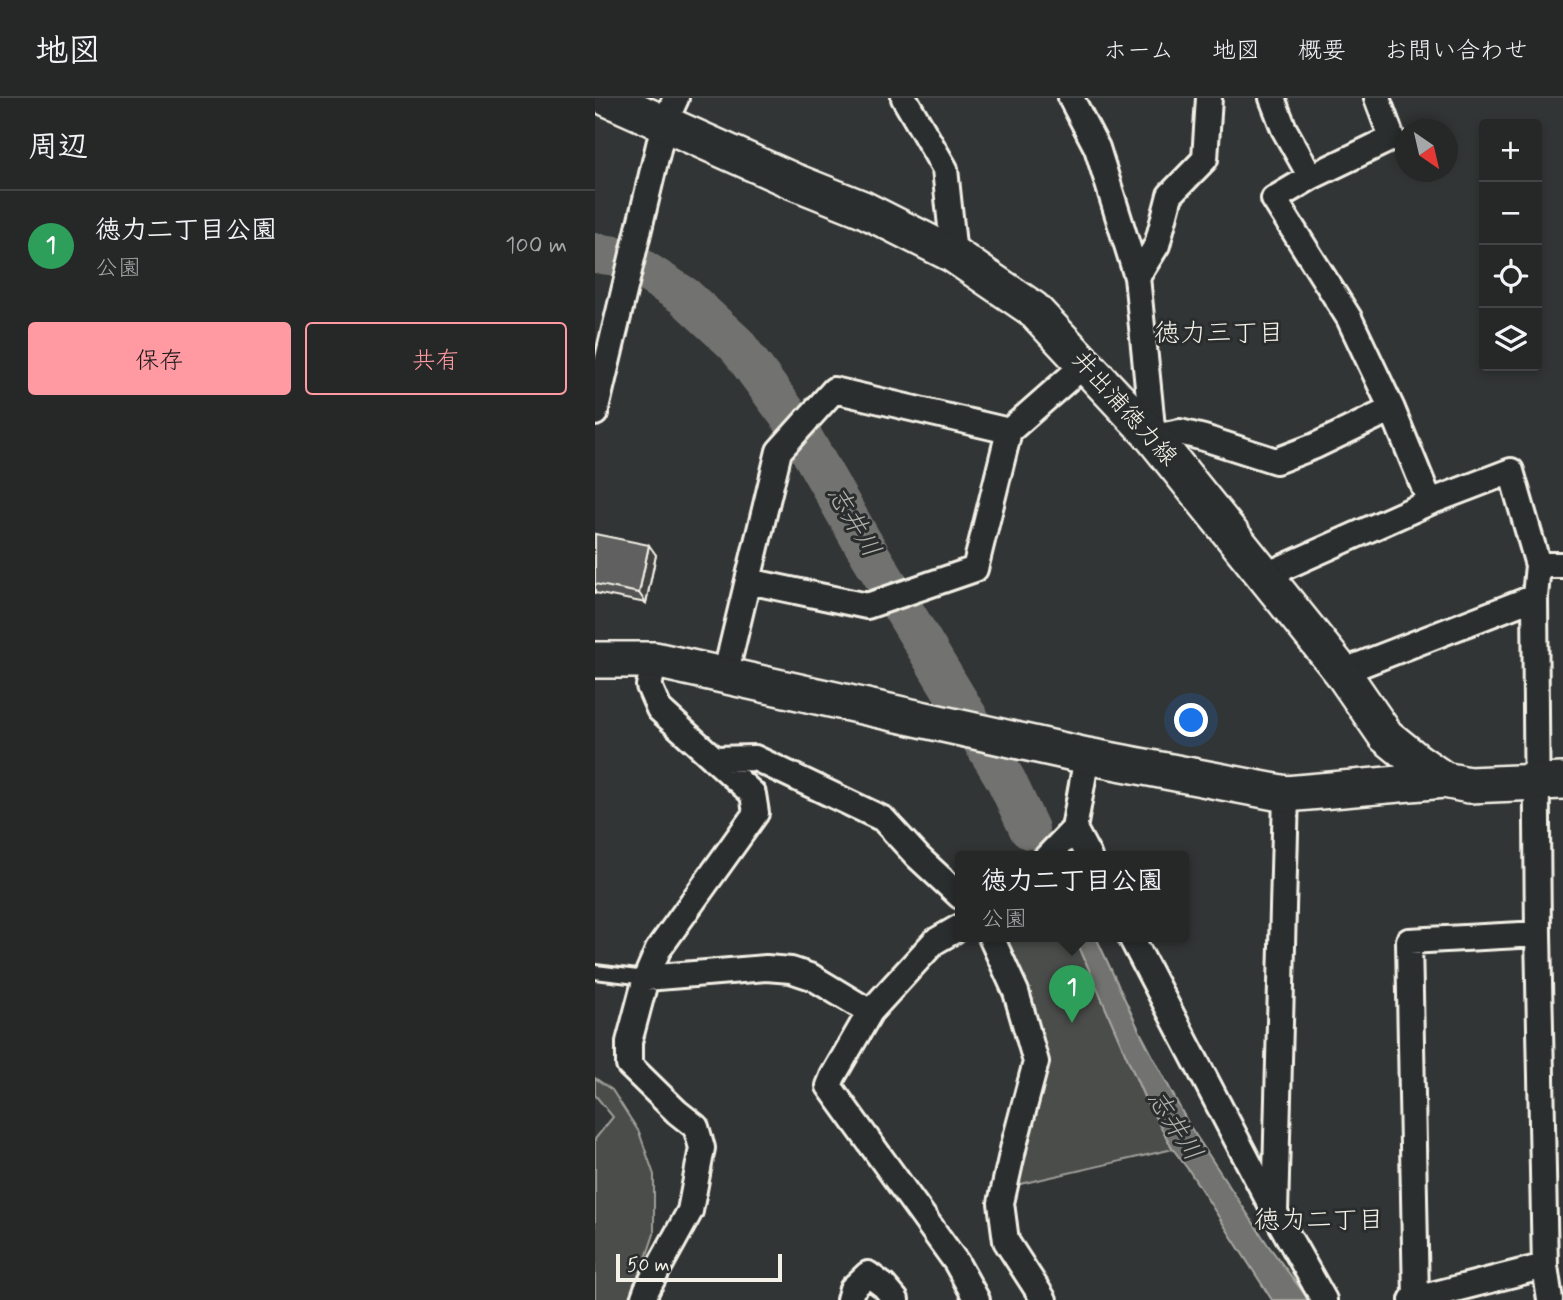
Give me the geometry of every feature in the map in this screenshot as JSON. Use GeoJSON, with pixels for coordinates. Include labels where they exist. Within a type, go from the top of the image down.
{"type":"FeatureCollection","features":[{"type":"Feature","properties":{"kind":"main road","name":"井出浦徳力線"},"geometry":{"type":"LineString","coordinates":[[607,98],[670,111],[793,181],[863,209],[954,255],[1033,309],[1153,438],[1342,672],[1386,736],[1444,780],[1469,785],[1550,781]]}},
{"type":"Feature","properties":{"kind":"main road"},"geometry":{"type":"LineString","coordinates":[[595,660],[655,660],[1087,756],[1286,793],[1444,780]]}},
{"type":"Feature","properties":{"kind":"street"},"geometry":{"type":"LineString","coordinates":[[904,98],[945,169],[954,255]]}},
{"type":"Feature","properties":{"kind":"street"},"geometry":{"type":"LineString","coordinates":[[1071,98],[1097,148],[1137,278],[1153,438],[1180,432],[1276,461],[1315,446],[1392,409]]}},
{"type":"Feature","properties":{"kind":"street"},"geometry":{"type":"LineString","coordinates":[[1137,278],[1157,245],[1170,195],[1205,159],[1209,98]]}},
{"type":"Feature","properties":{"kind":"street"},"geometry":{"type":"LineString","coordinates":[[1272,98],[1284,129],[1311,177]]}},
{"type":"Feature","properties":{"kind":"street"},"geometry":{"type":"LineString","coordinates":[[1377,98],[1392,138],[1311,177],[1274,199],[1349,318],[1392,409],[1430,502]]}},
{"type":"Feature","properties":{"kind":"street"},"geometry":{"type":"LineString","coordinates":[[595,413],[670,111]]}},
{"type":"Feature","properties":{"kind":"street"},"geometry":{"type":"LineString","coordinates":[[748,581],[867,606],[975,569],[1009,431],[1085,364]]}},
{"type":"Feature","properties":{"kind":"street"},"geometry":{"type":"LineString","coordinates":[[726,676],[779,451],[834,390],[1009,431]]}},
{"type":"Feature","properties":{"kind":"street"},"geometry":{"type":"LineString","coordinates":[[1264,576],[1430,502],[1511,471],[1538,565],[1535,597],[1550,781],[1538,934],[1545,1266],[1550,1300]]}},
{"type":"Feature","properties":{"kind":"street"},"geometry":{"type":"LineString","coordinates":[[1538,565],[1563,565]]}},
{"type":"Feature","properties":{"kind":"street"},"geometry":{"type":"LineString","coordinates":[[1342,672],[1535,597]]}},
{"type":"Feature","properties":{"kind":"street"},"geometry":{"type":"LineString","coordinates":[[643,1300],[690,1211],[702,1148],[696,1127],[629,1065],[629,1042],[646,978],[658,950],[756,813],[753,794],[659,709],[649,686],[655,660]]}},
{"type":"Feature","properties":{"kind":"street"},"geometry":{"type":"LineString","coordinates":[[1053,851],[1074,829],[1087,756]]}},
{"type":"Feature","properties":{"kind":"street"},"geometry":{"type":"LineString","coordinates":[[714,759],[755,758],[883,819],[955,891]]}},
{"type":"Feature","properties":{"kind":"street"},"geometry":{"type":"LineString","coordinates":[[1275,1213],[1286,793]]}},
{"type":"Feature","properties":{"kind":"street"},"geometry":{"type":"LineString","coordinates":[[1074,829],[1086,851]]}},
{"type":"Feature","properties":{"kind":"street"},"geometry":{"type":"LineString","coordinates":[[955,930],[934,942],[870,1012],[829,1086],[956,1262],[977,1300]]}},
{"type":"Feature","properties":{"kind":"street"},"geometry":{"type":"LineString","coordinates":[[1538,934],[1409,941],[1414,1300],[1545,1266]]}},
{"type":"Feature","properties":{"kind":"street"},"geometry":{"type":"LineString","coordinates":[[993,942],[1016,992],[1036,1062],[1001,1203],[1006,1241],[1044,1300]]}},
{"type":"Feature","properties":{"kind":"street"},"geometry":{"type":"LineString","coordinates":[[1134,942],[1275,1213],[1324,1300]]}},
{"type":"Feature","properties":{"kind":"street"},"geometry":{"type":"LineString","coordinates":[[646,978],[766,968],[790,970],[812,977],[870,1012]]}},
{"type":"Feature","properties":{"kind":"street"},"geometry":{"type":"LineString","coordinates":[[849,1300],[852,1289],[868,1275],[884,1286],[897,1300]]}},
{"type":"Feature","properties":{"kind":"lane"},"geometry":{"type":"LineString","coordinates":[[595,972],[646,978]]}},
{"type":"Feature","properties":{"kind":"shaded area"},"geometry":{"type":"Polygon","coordinates":[[[1000,942],[1077,942],[1145,1099],[1173,1149],[1012,1186],[1041,1073],[1000,942]]]}},
{"type":"Feature","properties":{"kind":"shaded area"},"geometry":{"type":"Polygon","coordinates":[[[595,1078],[612,1090],[639,1132],[654,1175],[654,1234],[632,1300],[595,1300],[595,1139],[613,1117],[595,1095],[595,1078]]]}},
{"type":"Feature","properties":{"kind":"water"},"geometry":{"type":"Polygon","coordinates":[[[1006,780],[1047,851],[1035,851],[1006,780]]]}},
{"type":"Feature","properties":{"kind":"water"},"geometry":{"type":"Polygon","coordinates":[[[1077,942],[1098,942],[1139,1030],[1189,1125],[1268,1245],[1309,1300],[1272,1300],[1173,1149],[1145,1099],[1077,942]]]}},
{"type":"Feature","properties":{"kind":"building"},"geometry":{"type":"Polygon","coordinates":[[[595,534],[649,545],[639,593],[595,584],[595,534]]]}},
{"type":"Feature","properties":{"kind":"waterway","name":"志井川"},"geometry":{"type":"LineString","coordinates":[[595,253],[623,257],[684,296],[736,344],[795,424],[860,538],[1006,780],[1029,829]]}},
{"type":"Feature","properties":{"kind":"place","name":"徳力二丁目公園"},"geometry":{"type":"Point","coordinates":[1072,1023]}},
{"type":"Feature","properties":{"kind":"district","name":"徳力三丁目"},"geometry":{"type":"Point","coordinates":[1219,334]}},
{"type":"Feature","properties":{"kind":"district","name":"徳力二丁目"},"geometry":{"type":"Point","coordinates":[1319,1221]}}]}
